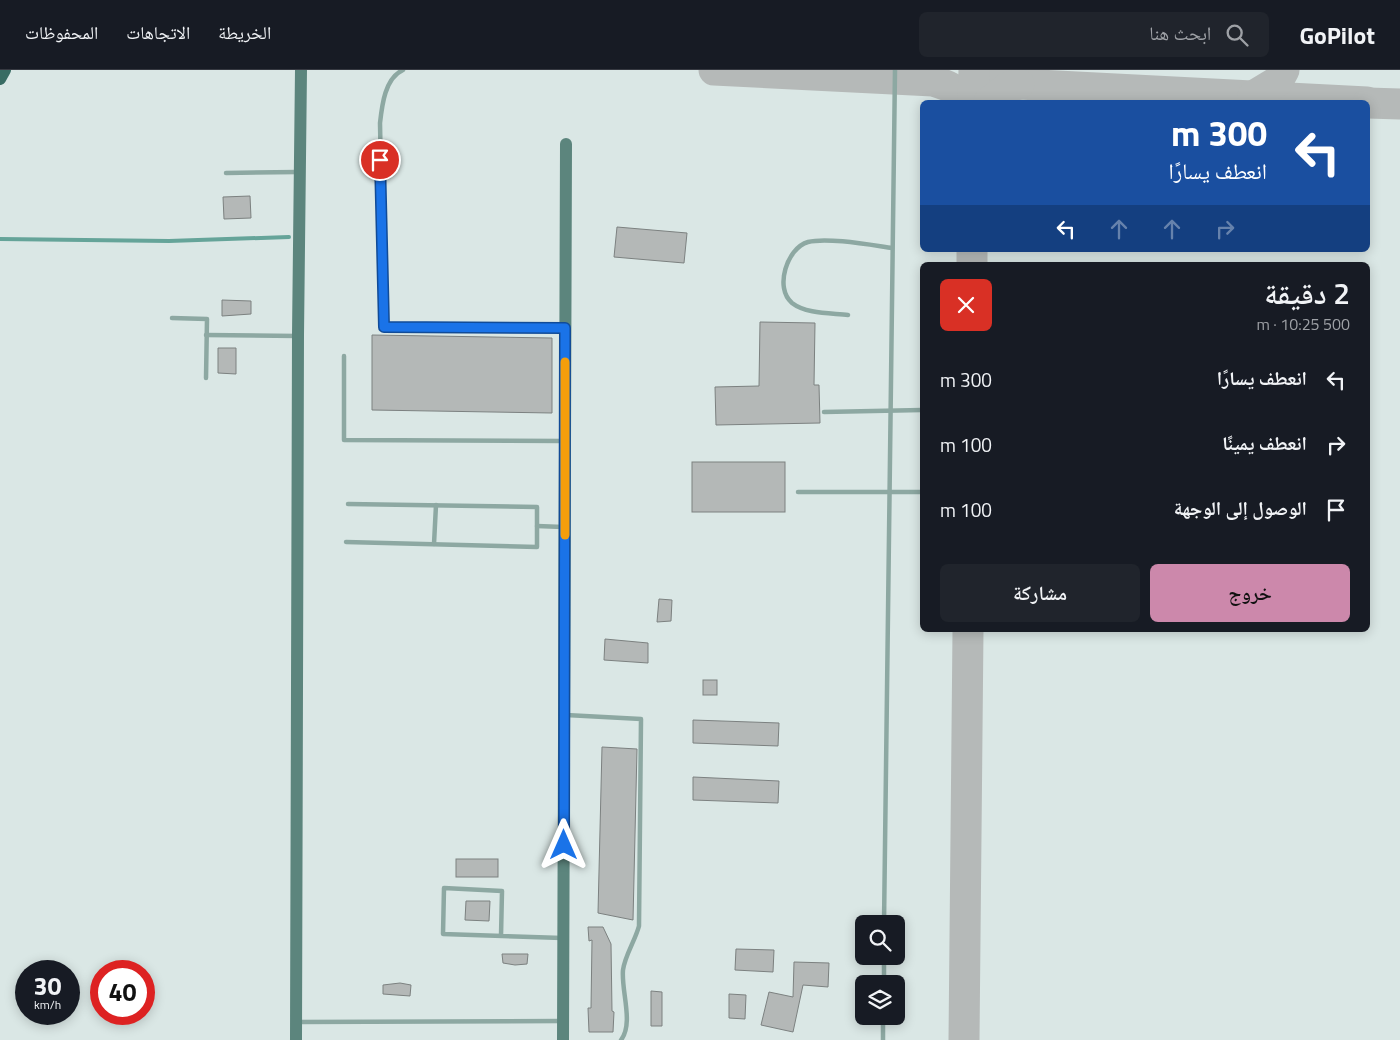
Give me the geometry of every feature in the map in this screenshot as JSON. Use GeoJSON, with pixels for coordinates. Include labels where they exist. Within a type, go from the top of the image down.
{"type":"FeatureCollection","features":[{"type":"Feature","properties":{"kind":"main road"},"geometry":{"type":"LineString","coordinates":[[0,80],[5,70]]}},
{"type":"Feature","properties":{"kind":"street"},"geometry":{"type":"LineString","coordinates":[[296,1040],[298,336],[301,70]]}},
{"type":"Feature","properties":{"kind":"street"},"geometry":{"type":"LineString","coordinates":[[563,1040],[566,144]]}},
{"type":"Feature","properties":{"kind":"lane"},"geometry":{"type":"LineString","coordinates":[[403,70],[398,72],[391,81],[383,99],[380,123],[384,327],[565,328]]}},
{"type":"Feature","properties":{"kind":"lane"},"geometry":{"type":"LineString","coordinates":[[884,915],[894,70]]}},
{"type":"Feature","properties":{"kind":"lane"},"geometry":{"type":"LineString","coordinates":[[226,173],[300,172]]}},
{"type":"Feature","properties":{"kind":"lane"},"geometry":{"type":"LineString","coordinates":[[848,315],[802,309],[790,302],[784,288],[785,268],[794,253],[806,243],[820,240],[892,248]]}},
{"type":"Feature","properties":{"kind":"lane"},"geometry":{"type":"LineString","coordinates":[[172,318],[207,319],[206,378]]}},
{"type":"Feature","properties":{"kind":"lane"},"geometry":{"type":"LineString","coordinates":[[206,335],[298,336]]}},
{"type":"Feature","properties":{"kind":"lane"},"geometry":{"type":"LineString","coordinates":[[344,356],[344,440],[565,441]]}},
{"type":"Feature","properties":{"kind":"lane"},"geometry":{"type":"LineString","coordinates":[[824,412],[920,410]]}},
{"type":"Feature","properties":{"kind":"lane"},"geometry":{"type":"LineString","coordinates":[[798,492],[920,492]]}},
{"type":"Feature","properties":{"kind":"lane"},"geometry":{"type":"LineString","coordinates":[[346,542],[537,547],[537,507],[348,504]]}},
{"type":"Feature","properties":{"kind":"lane"},"geometry":{"type":"LineString","coordinates":[[434,544],[436,505]]}},
{"type":"Feature","properties":{"kind":"lane"},"geometry":{"type":"LineString","coordinates":[[537,526],[565,527]]}},
{"type":"Feature","properties":{"kind":"lane"},"geometry":{"type":"LineString","coordinates":[[564,715],[642,719],[639,926],[623,971],[627,1024],[621,1040]]}},
{"type":"Feature","properties":{"kind":"lane"},"geometry":{"type":"LineString","coordinates":[[501,936],[502,890],[444,888],[443,934],[501,936],[564,938]]}},
{"type":"Feature","properties":{"kind":"lane"},"geometry":{"type":"LineString","coordinates":[[296,1022],[563,1021]]}},
{"type":"Feature","properties":{"kind":"lane"},"geometry":{"type":"LineString","coordinates":[[883,1025],[883,1040]]}},
{"type":"Feature","properties":{"kind":"shaded area"},"geometry":{"type":"Polygon","coordinates":[[[0,70],[1400,70],[1400,1040],[0,1040],[0,70]]]}},
{"type":"Feature","properties":{"kind":"building"},"geometry":{"type":"Polygon","coordinates":[[[250,196],[251,218],[224,219],[223,197],[250,196]]]}},
{"type":"Feature","properties":{"kind":"building"},"geometry":{"type":"Polygon","coordinates":[[[617,227],[687,233],[684,263],[614,257],[617,227]]]}},
{"type":"Feature","properties":{"kind":"building"},"geometry":{"type":"Polygon","coordinates":[[[222,300],[251,301],[251,314],[222,316],[222,300]]]}},
{"type":"Feature","properties":{"kind":"building"},"geometry":{"type":"Polygon","coordinates":[[[760,322],[815,323],[814,385],[819,385],[820,423],[716,425],[715,387],[759,386],[760,322]]]}},
{"type":"Feature","properties":{"kind":"building"},"geometry":{"type":"Polygon","coordinates":[[[372,335],[552,338],[552,413],[372,410],[372,335]]]}},
{"type":"Feature","properties":{"kind":"building"},"geometry":{"type":"Polygon","coordinates":[[[218,348],[236,348],[236,374],[218,373],[218,348]]]}},
{"type":"Feature","properties":{"kind":"building"},"geometry":{"type":"Polygon","coordinates":[[[692,462],[785,462],[785,512],[692,512],[692,462]]]}},
{"type":"Feature","properties":{"kind":"building"},"geometry":{"type":"Polygon","coordinates":[[[659,599],[672,600],[671,621],[657,622],[659,599]]]}},
{"type":"Feature","properties":{"kind":"building"},"geometry":{"type":"Polygon","coordinates":[[[605,639],[648,643],[648,663],[604,660],[605,639]]]}},
{"type":"Feature","properties":{"kind":"building"},"geometry":{"type":"Polygon","coordinates":[[[703,680],[717,680],[717,695],[703,695],[703,680]]]}},
{"type":"Feature","properties":{"kind":"building"},"geometry":{"type":"Polygon","coordinates":[[[693,720],[779,723],[778,746],[693,743],[693,720]]]}},
{"type":"Feature","properties":{"kind":"building"},"geometry":{"type":"Polygon","coordinates":[[[602,747],[637,749],[633,920],[598,913],[602,747]]]}},
{"type":"Feature","properties":{"kind":"building"},"geometry":{"type":"Polygon","coordinates":[[[693,777],[779,781],[778,803],[693,800],[693,777]]]}},
{"type":"Feature","properties":{"kind":"building"},"geometry":{"type":"Polygon","coordinates":[[[456,859],[498,859],[498,877],[456,877],[456,859]]]}},
{"type":"Feature","properties":{"kind":"building"},"geometry":{"type":"Polygon","coordinates":[[[466,901],[490,901],[489,921],[465,920],[466,901]]]}},
{"type":"Feature","properties":{"kind":"building"},"geometry":{"type":"Polygon","coordinates":[[[588,927],[603,927],[611,944],[613,1032],[589,1032],[588,1008],[591,1008],[592,940],[589,941],[588,927]]]}},
{"type":"Feature","properties":{"kind":"building"},"geometry":{"type":"Polygon","coordinates":[[[736,949],[774,950],[773,972],[735,970],[736,949]]]}},
{"type":"Feature","properties":{"kind":"building"},"geometry":{"type":"Polygon","coordinates":[[[502,954],[528,954],[527,964],[503,963],[502,954]]]}},
{"type":"Feature","properties":{"kind":"building"},"geometry":{"type":"Polygon","coordinates":[[[794,962],[829,963],[828,987],[803,985],[793,1032],[761,1025],[769,992],[793,997],[794,962]]]}},
{"type":"Feature","properties":{"kind":"building"},"geometry":{"type":"Polygon","coordinates":[[[400,983],[411,985],[410,996],[383,994],[383,985],[400,983]]]}},
{"type":"Feature","properties":{"kind":"building"},"geometry":{"type":"Polygon","coordinates":[[[651,991],[662,992],[662,1026],[651,1026],[651,991]]]}},
{"type":"Feature","properties":{"kind":"building"},"geometry":{"type":"Polygon","coordinates":[[[729,994],[746,995],[745,1019],[729,1018],[729,994]]]}},
{"type":"Feature","properties":{"kind":"waterway"},"geometry":{"type":"LineString","coordinates":[[0,239],[169,241],[289,237]]}},
{"type":"Feature","properties":{"kind":"taxiway"},"geometry":{"type":"LineString","coordinates":[[714,70],[933,81],[952,88],[964,100]]}},
{"type":"Feature","properties":{"kind":"taxiway"},"geometry":{"type":"LineString","coordinates":[[973,100],[974,70]]}},
{"type":"Feature","properties":{"kind":"taxiway"},"geometry":{"type":"LineString","coordinates":[[996,70],[1019,84],[1328,100]]}},
{"type":"Feature","properties":{"kind":"taxiway"},"geometry":{"type":"LineString","coordinates":[[1253,96],[1278,81],[1284,70]]}},
{"type":"Feature","properties":{"kind":"taxiway"},"geometry":{"type":"LineString","coordinates":[[992,100],[1007,88],[1019,84]]}},
{"type":"Feature","properties":{"kind":"taxiway"},"geometry":{"type":"LineString","coordinates":[[1370,103],[1400,104]]}},
{"type":"Feature","properties":{"kind":"taxiway"},"geometry":{"type":"LineString","coordinates":[[972,252],[972,262]]}},
{"type":"Feature","properties":{"kind":"taxiway"},"geometry":{"type":"LineString","coordinates":[[964,1040],[968,632]]}},
{"type":"Feature","properties":{"kind":"slow traffic"},"geometry":{"type":"LineString","coordinates":[[565,362],[565,535]]}},
{"type":"Feature","properties":{"kind":"route"},"geometry":{"type":"LineString","coordinates":[[380,160],[384,327],[565,328],[564,845]]}}]}
